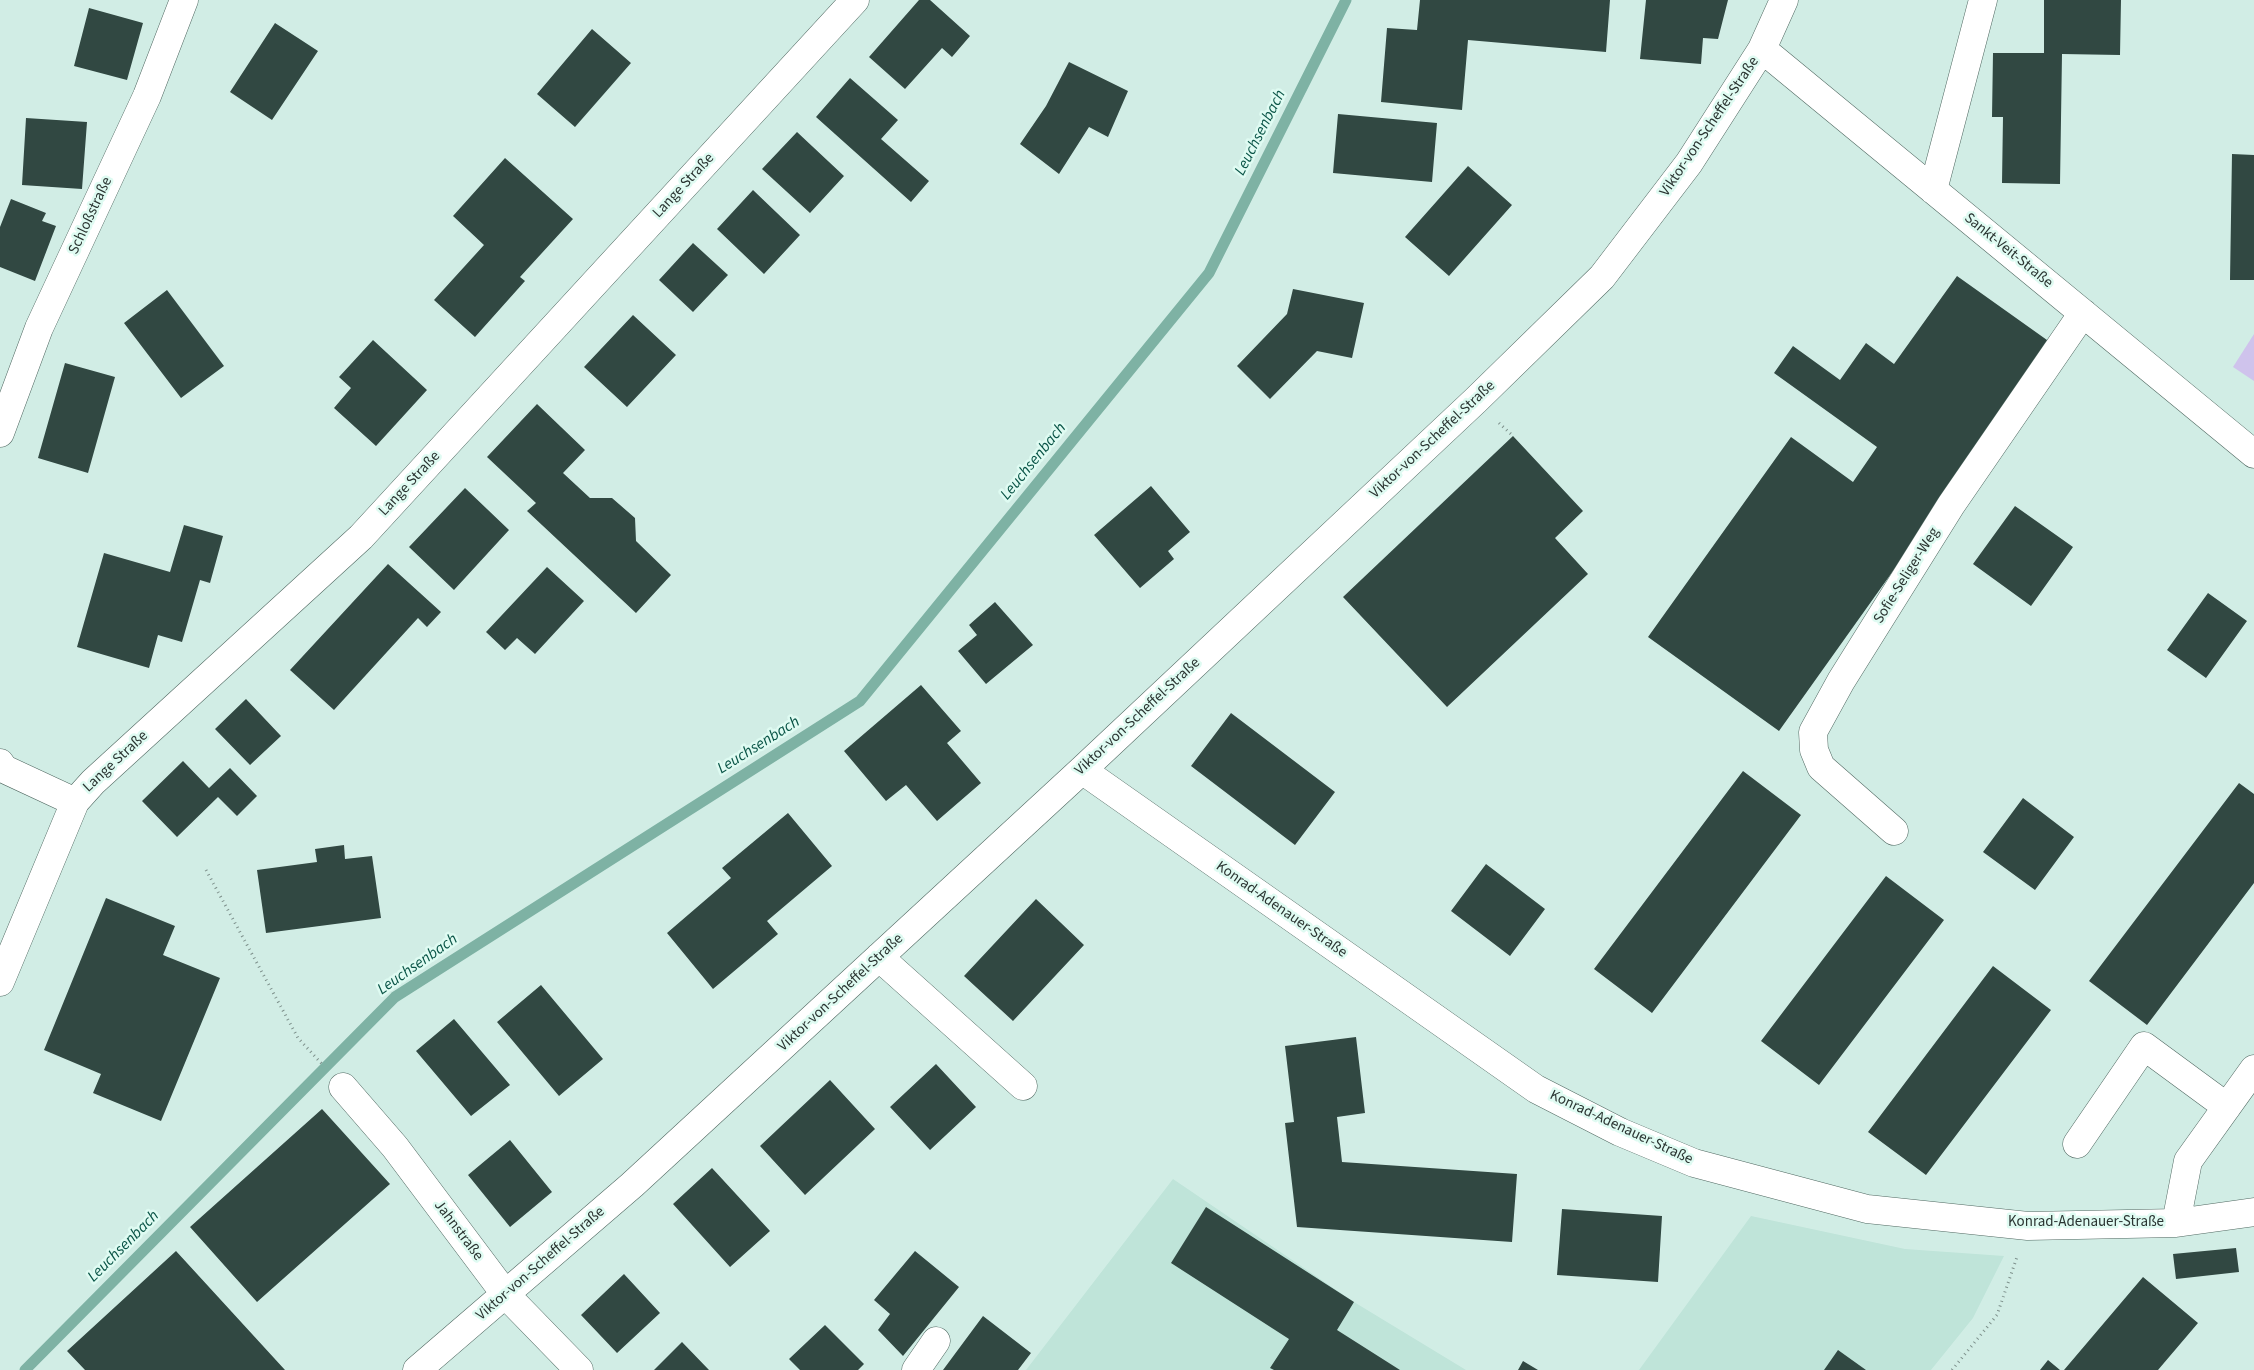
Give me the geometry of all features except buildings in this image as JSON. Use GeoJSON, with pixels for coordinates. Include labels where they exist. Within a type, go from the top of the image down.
{"type":"FeatureCollection","features":[{"type":"Feature","properties":{"kind":"street","name":"Schloßstraße"},"geometry":{"type":"LineString","coordinates":[[0,432],[39,328],[147,96],[184,0]]}},
{"type":"Feature","properties":{"kind":"street","name":"Lange Straße"},"geometry":{"type":"LineString","coordinates":[[0,982],[75,802],[92,782],[361,537],[855,0]]}},
{"type":"Feature","properties":{"kind":"street","name":"Viktor-von-Scheffel-Straße"},"geometry":{"type":"LineString","coordinates":[[417,1370],[632,1185],[1082,770],[1476,400],[1602,277],[1689,163],[1762,49],[1784,0]]}},
{"type":"Feature","properties":{"kind":"street"},"geometry":{"type":"LineString","coordinates":[[1933,190],[1983,0]]}},
{"type":"Feature","properties":{"kind":"street","name":"Sankt-Veit-Straße"},"geometry":{"type":"LineString","coordinates":[[1762,49],[2254,454]]}},
{"type":"Feature","properties":{"kind":"street","name":"Sofie-Seliger-Weg"},"geometry":{"type":"LineString","coordinates":[[1894,831],[1821,767],[1814,750],[1813,732],[1841,681],[1950,505],[2083,313]]}},
{"type":"Feature","properties":{"kind":"street"},"geometry":{"type":"LineString","coordinates":[[1,767],[75,802]]}},
{"type":"Feature","properties":{"kind":"street","name":"Konrad-Adenauer-Straße"},"geometry":{"type":"LineString","coordinates":[[1082,770],[1536,1089],[1620,1132],[1694,1163],[1867,1209],[2028,1226],[2176,1223],[2254,1212]]}},
{"type":"Feature","properties":{"kind":"street"},"geometry":{"type":"LineString","coordinates":[[879,957],[1023,1086]]}},
{"type":"Feature","properties":{"kind":"street"},"geometry":{"type":"LineString","coordinates":[[2077,1144],[2144,1046],[2227,1107]]}},
{"type":"Feature","properties":{"kind":"street"},"geometry":{"type":"LineString","coordinates":[[2176,1223],[2188,1161],[2254,1069]]}},
{"type":"Feature","properties":{"kind":"street","name":"Jahnstraße"},"geometry":{"type":"LineString","coordinates":[[343,1087],[395,1147],[506,1295],[579,1370]]}},
{"type":"Feature","properties":{"kind":"street"},"geometry":{"type":"LineString","coordinates":[[916,1370],[936,1341]]}},
{"type":"Feature","properties":{"kind":"path"},"geometry":{"type":"LineString","coordinates":[[206,870],[298,1038]]}},
{"type":"Feature","properties":{"kind":"path"},"geometry":{"type":"LineString","coordinates":[[1952,1370],[1997,1315],[2028,1226]]}},
{"type":"Feature","properties":{"kind":"shaded area"},"geometry":{"type":"Polygon","coordinates":[[[2254,334],[2254,381],[2233,367],[2254,334]]]}},
{"type":"Feature","properties":{"kind":"shaded area"},"geometry":{"type":"Polygon","coordinates":[[[1173,1179],[1354,1302],[1466,1370],[1026,1370],[1173,1179]]]}},
{"type":"Feature","properties":{"kind":"shaded area"},"geometry":{"type":"Polygon","coordinates":[[[1751,1216],[1905,1249],[2004,1256],[1973,1318],[1931,1370],[1639,1370],[1751,1216]]]}},
{"type":"Feature","properties":{"kind":"waterway","name":"Leuchsenbach"},"geometry":{"type":"LineString","coordinates":[[25,1370],[395,997],[860,701],[1209,273],[1346,0]]}}]}
